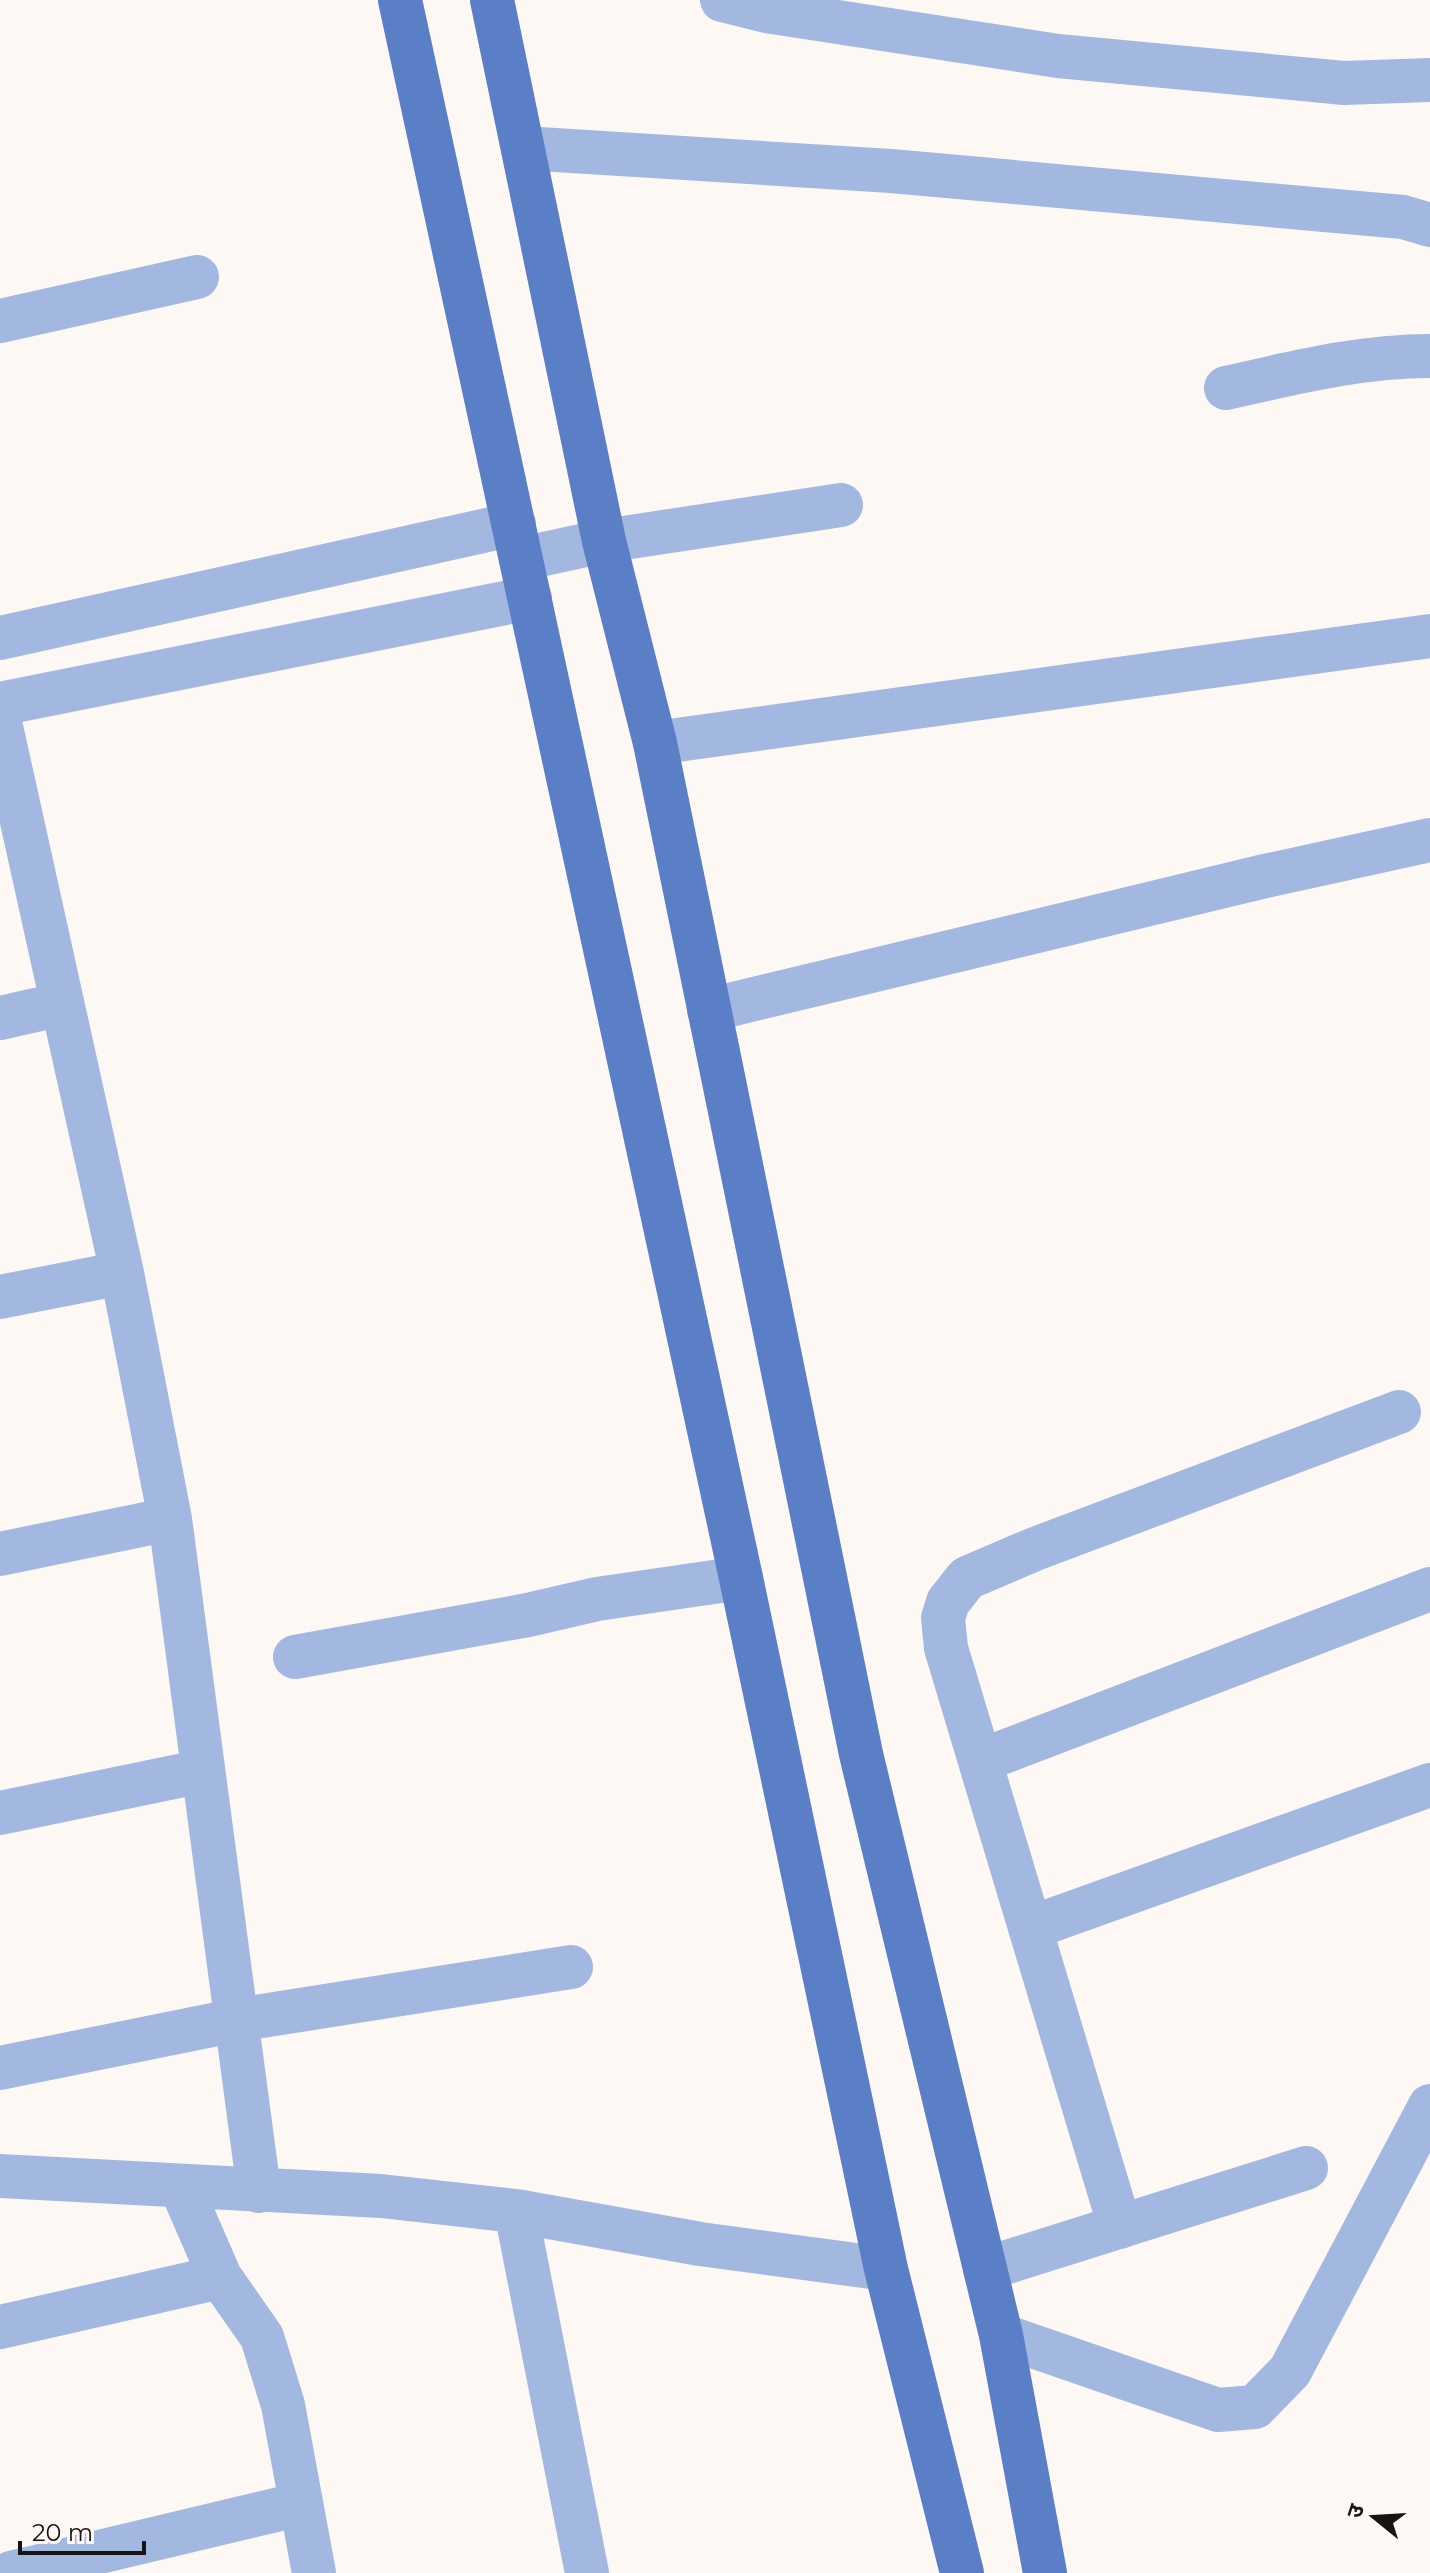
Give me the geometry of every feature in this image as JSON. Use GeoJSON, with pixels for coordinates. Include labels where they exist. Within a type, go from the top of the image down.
{"type":"FeatureCollection","features":[{"type":"Feature","properties":{"kind":"main road"},"geometry":{"type":"LineString","coordinates":[[400,0],[741,1578],[886,2269],[962,2573]]}},
{"type":"Feature","properties":{"kind":"main road"},"geometry":{"type":"LineString","coordinates":[[492,0],[604,541],[655,743],[861,1754],[1001,2335],[1045,2573]]}},
{"type":"Feature","properties":{"kind":"street"},"geometry":{"type":"LineString","coordinates":[[722,0],[766,11],[1058,56],[1344,83],[1430,80]]}},
{"type":"Feature","properties":{"kind":"street"},"geometry":{"type":"LineString","coordinates":[[523,148],[891,171],[1403,217],[1430,225]]}},
{"type":"Feature","properties":{"kind":"street"},"geometry":{"type":"LineString","coordinates":[[0,321],[197,277]]}},
{"type":"Feature","properties":{"kind":"street"},"geometry":{"type":"LineString","coordinates":[[1226,388],[1324,365],[1398,356],[1430,356]]}},
{"type":"Feature","properties":{"kind":"street"},"geometry":{"type":"LineString","coordinates":[[0,704],[522,560],[604,541],[841,505]]}},
{"type":"Feature","properties":{"kind":"street"},"geometry":{"type":"LineString","coordinates":[[0,638],[522,560]]}},
{"type":"Feature","properties":{"kind":"street"},"geometry":{"type":"LineString","coordinates":[[655,743],[1430,636]]}},
{"type":"Feature","properties":{"kind":"street"},"geometry":{"type":"LineString","coordinates":[[0,722],[122,1273],[170,1519],[259,2191]]}},
{"type":"Feature","properties":{"kind":"street"},"geometry":{"type":"LineString","coordinates":[[709,1010],[1265,876],[1430,840]]}},
{"type":"Feature","properties":{"kind":"street"},"geometry":{"type":"LineString","coordinates":[[0,1018],[62,1004]]}},
{"type":"Feature","properties":{"kind":"street"},"geometry":{"type":"LineString","coordinates":[[0,1297],[122,1273]]}},
{"type":"Feature","properties":{"kind":"street"},"geometry":{"type":"LineString","coordinates":[[1120,2227],[946,1648],[943,1618],[948,1602],[967,1578],[1049,1543],[1399,1412]]}},
{"type":"Feature","properties":{"kind":"street"},"geometry":{"type":"LineString","coordinates":[[0,1554],[170,1519]]}},
{"type":"Feature","properties":{"kind":"street"},"geometry":{"type":"LineString","coordinates":[[295,1657],[528,1615],[597,1599],[741,1578]]}},
{"type":"Feature","properties":{"kind":"street"},"geometry":{"type":"LineString","coordinates":[[980,1761],[1430,1589]]}},
{"type":"Feature","properties":{"kind":"street"},"geometry":{"type":"LineString","coordinates":[[0,1813],[203,1771]]}},
{"type":"Feature","properties":{"kind":"street"},"geometry":{"type":"LineString","coordinates":[[1030,1928],[1430,1785]]}},
{"type":"Feature","properties":{"kind":"street"},"geometry":{"type":"LineString","coordinates":[[0,2068],[237,2020],[571,1967]]}},
{"type":"Feature","properties":{"kind":"street"},"geometry":{"type":"LineString","coordinates":[[1001,2335],[1218,2410],[1255,2407],[1290,2371],[1430,2106]]}},
{"type":"Feature","properties":{"kind":"street"},"geometry":{"type":"LineString","coordinates":[[985,2269],[1306,2168]]}},
{"type":"Feature","properties":{"kind":"street"},"geometry":{"type":"LineString","coordinates":[[0,2176],[381,2196],[516,2211],[700,2244],[886,2269]]}},
{"type":"Feature","properties":{"kind":"street"},"geometry":{"type":"LineString","coordinates":[[181,2187],[220,2277],[262,2337],[283,2405],[314,2573]]}},
{"type":"Feature","properties":{"kind":"street"},"geometry":{"type":"LineString","coordinates":[[516,2211],[587,2573]]}},
{"type":"Feature","properties":{"kind":"street"},"geometry":{"type":"LineString","coordinates":[[0,2327],[220,2277]]}},
{"type":"Feature","properties":{"kind":"street"},"geometry":{"type":"LineString","coordinates":[[11,2573],[301,2504]]}}]}
